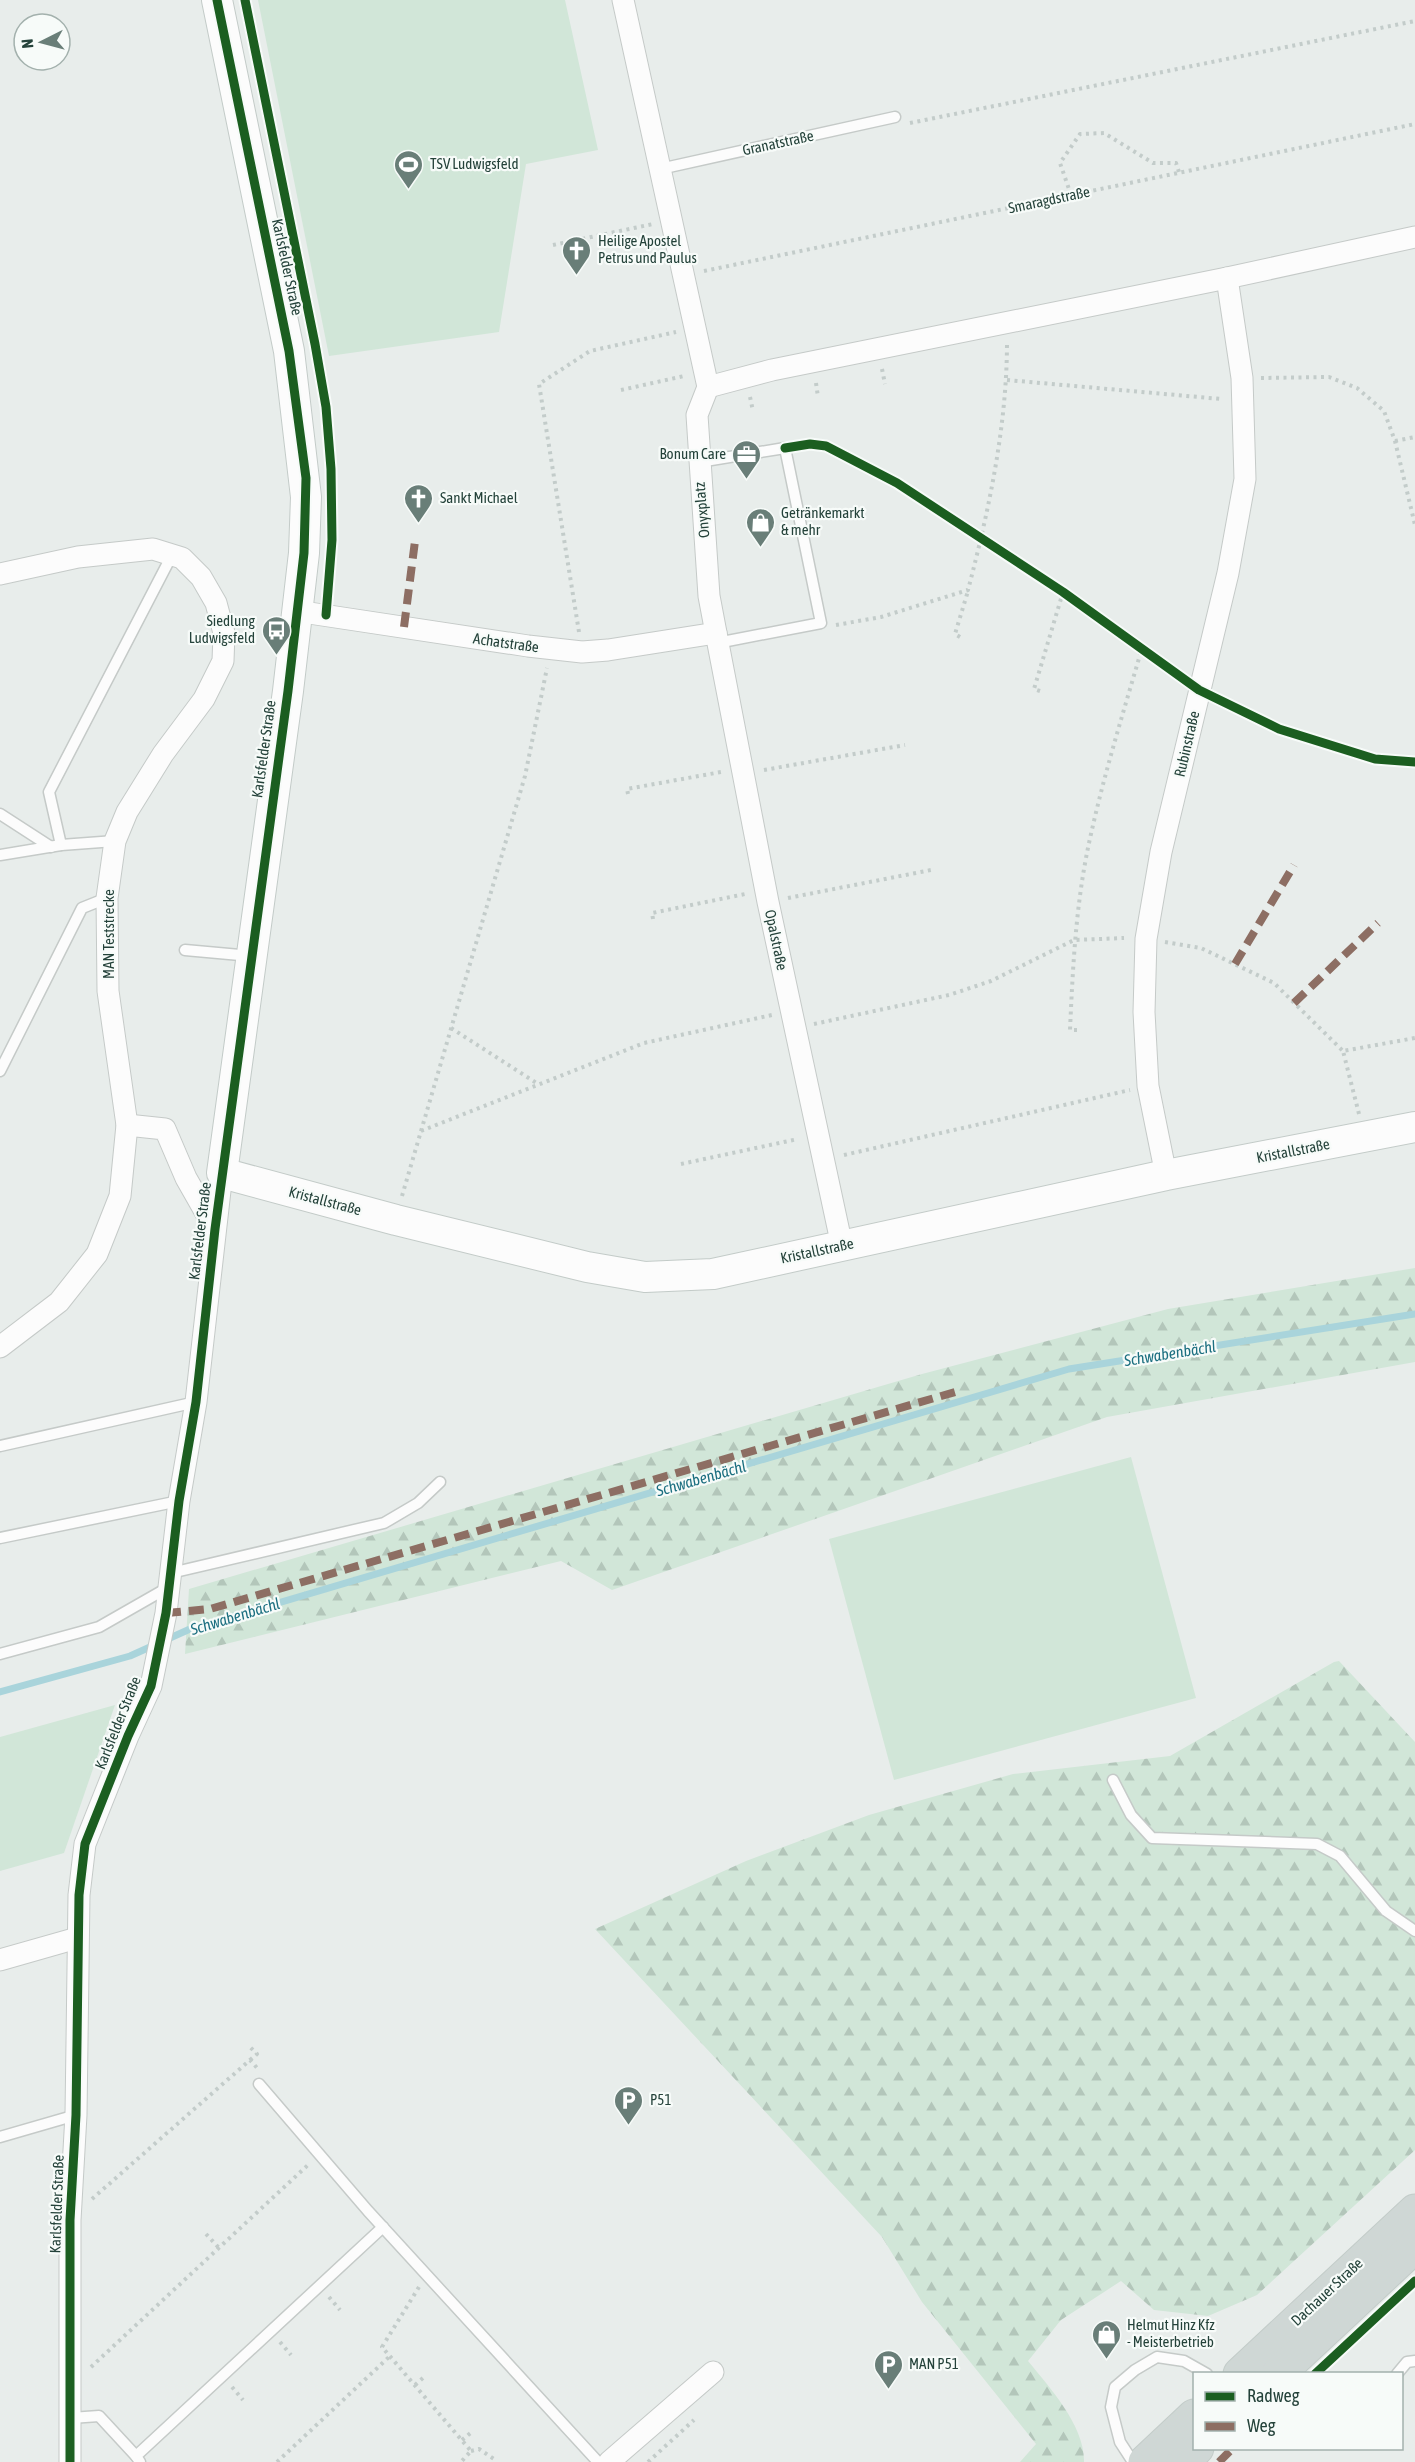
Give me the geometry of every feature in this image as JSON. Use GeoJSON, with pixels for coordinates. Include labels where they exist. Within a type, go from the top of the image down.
{"type":"FeatureCollection","features":[{"type":"Feature","properties":{"kind":"main road","name":"Dachauer Straße"},"geometry":{"type":"LineString","coordinates":[[1241,2372],[1415,2211]]}},
{"type":"Feature","properties":{"kind":"main road","name":"Dachauer Straße"},"geometry":{"type":"LineString","coordinates":[[1279,2372],[1415,2246]]}},
{"type":"Feature","properties":{"kind":"main road"},"geometry":{"type":"LineString","coordinates":[[1145,2462],[1193,2417]]}},
{"type":"Feature","properties":{"kind":"main road"},"geometry":{"type":"LineString","coordinates":[[1183,2462],[1195,2450]]}},
{"type":"Feature","properties":{"kind":"street","name":"Karlsfelder Straße"},"geometry":{"type":"LineString","coordinates":[[70,2462],[70,2220],[76,2115],[77,1938],[85,1844],[128,1736],[151,1686],[166,1613],[179,1501],[196,1402],[222,1173],[288,691],[304,553],[306,488],[291,362],[217,0]]}},
{"type":"Feature","properties":{"kind":"street"},"geometry":{"type":"LineString","coordinates":[[623,0],[706,380],[772,370],[1227,278],[1415,237]]}},
{"type":"Feature","properties":{"kind":"street","name":"Rubinstraße"},"geometry":{"type":"LineString","coordinates":[[1166,1175],[1148,1086],[1144,1012],[1146,939],[1161,852],[1228,573],[1245,479],[1242,378],[1227,278]]}},
{"type":"Feature","properties":{"kind":"street","name":"Onyxplatz"},"geometry":{"type":"LineString","coordinates":[[706,380],[697,415],[709,596],[716,638]]}},
{"type":"Feature","properties":{"kind":"street","name":"MAN Teststrecke"},"geometry":{"type":"LineString","coordinates":[[0,574],[78,557],[117,551],[153,549],[182,558],[201,578],[216,603],[224,633],[223,662],[204,699],[162,754],[127,812],[115,841],[107,898],[108,991],[127,1125],[120,1196],[97,1254],[59,1302],[0,1347]]}},
{"type":"Feature","properties":{"kind":"street","name":"Achatstraße"},"geometry":{"type":"LineString","coordinates":[[296,611],[582,652],[716,638]]}},
{"type":"Feature","properties":{"kind":"street","name":"Opalstraße"},"geometry":{"type":"LineString","coordinates":[[716,638],[792,1019],[842,1245]]}},
{"type":"Feature","properties":{"kind":"street"},"geometry":{"type":"LineString","coordinates":[[127,1125],[165,1129],[186,1178],[215,1229]]}},
{"type":"Feature","properties":{"kind":"street","name":"Kristallstraße"},"geometry":{"type":"LineString","coordinates":[[222,1173],[396,1220],[587,1267],[645,1277],[713,1274],[1166,1175],[1415,1127]]}},
{"type":"Feature","properties":{"kind":"street"},"geometry":{"type":"LineString","coordinates":[[0,1960],[77,1938]]}},
{"type":"Feature","properties":{"kind":"street"},"geometry":{"type":"LineString","coordinates":[[609,2462],[713,2372]]}},
{"type":"Feature","properties":{"kind":"lane","name":"Granatstraße"},"geometry":{"type":"LineString","coordinates":[[660,169],[895,117]]}},
{"type":"Feature","properties":{"kind":"lane"},"geometry":{"type":"LineString","coordinates":[[699,462],[785,448],[821,623],[716,638]]}},
{"type":"Feature","properties":{"kind":"lane"},"geometry":{"type":"LineString","coordinates":[[56,846],[50,792],[172,555]]}},
{"type":"Feature","properties":{"kind":"lane"},"geometry":{"type":"LineString","coordinates":[[0,814],[56,846]]}},
{"type":"Feature","properties":{"kind":"lane"},"geometry":{"type":"LineString","coordinates":[[0,855],[56,846],[115,841]]}},
{"type":"Feature","properties":{"kind":"lane"},"geometry":{"type":"LineString","coordinates":[[0,1071],[81,908],[107,898]]}},
{"type":"Feature","properties":{"kind":"lane"},"geometry":{"type":"LineString","coordinates":[[185,950],[251,956]]}},
{"type":"Feature","properties":{"kind":"lane"},"geometry":{"type":"LineString","coordinates":[[0,1446],[196,1402]]}},
{"type":"Feature","properties":{"kind":"lane"},"geometry":{"type":"LineString","coordinates":[[0,1654],[99,1627],[170,1580],[384,1522],[418,1503],[440,1482]]}},
{"type":"Feature","properties":{"kind":"lane"},"geometry":{"type":"LineString","coordinates":[[0,1538],[179,1501]]}},
{"type":"Feature","properties":{"kind":"lane"},"geometry":{"type":"LineString","coordinates":[[1113,1780],[1131,1815],[1152,1838],[1317,1844],[1340,1856],[1386,1911],[1415,1931]]}},
{"type":"Feature","properties":{"kind":"lane"},"geometry":{"type":"LineString","coordinates":[[260,2084],[383,2227],[598,2462]]}},
{"type":"Feature","properties":{"kind":"lane"},"geometry":{"type":"LineString","coordinates":[[0,2137],[76,2115]]}},
{"type":"Feature","properties":{"kind":"lane"},"geometry":{"type":"LineString","coordinates":[[71,2418],[99,2416],[138,2459],[383,2227]]}},
{"type":"Feature","properties":{"kind":"lane"},"geometry":{"type":"LineString","coordinates":[[1133,2462],[1120,2442],[1111,2407],[1115,2387],[1135,2370],[1158,2357],[1185,2361],[1205,2372]]}},
{"type":"Feature","properties":{"kind":"lane"},"geometry":{"type":"LineString","coordinates":[[1398,2372],[1407,2362],[1415,2361]]}},
{"type":"Feature","properties":{"kind":"path"},"geometry":{"type":"LineString","coordinates":[[895,117],[904,124],[1415,21]]}},
{"type":"Feature","properties":{"kind":"path"},"geometry":{"type":"LineString","coordinates":[[1071,195],[1060,163],[1080,134],[1104,133],[1153,163],[1176,163],[1179,172]]}},
{"type":"Feature","properties":{"kind":"path"},"geometry":{"type":"LineString","coordinates":[[553,245],[671,220]]}},
{"type":"Feature","properties":{"kind":"path"},"geometry":{"type":"LineString","coordinates":[[960,637],[955,634],[982,538],[1007,380],[1008,322]]}},
{"type":"Feature","properties":{"kind":"path"},"geometry":{"type":"LineString","coordinates":[[582,652],[539,384],[590,351],[695,328]]}},
{"type":"Feature","properties":{"kind":"path"},"geometry":{"type":"LineString","coordinates":[[882,364],[885,384]]}},
{"type":"Feature","properties":{"kind":"path"},"geometry":{"type":"LineString","coordinates":[[1242,378],[1329,377],[1357,388],[1384,411],[1395,441],[1415,525]]}},
{"type":"Feature","properties":{"kind":"path"},"geometry":{"type":"LineString","coordinates":[[815,378],[818,397]]}},
{"type":"Feature","properties":{"kind":"path"},"geometry":{"type":"LineString","coordinates":[[621,390],[706,380]]}},
{"type":"Feature","properties":{"kind":"path"},"geometry":{"type":"LineString","coordinates":[[1007,380],[1243,401]]}},
{"type":"Feature","properties":{"kind":"path"},"geometry":{"type":"LineString","coordinates":[[749,390],[753,411]]}},
{"type":"Feature","properties":{"kind":"path"},"geometry":{"type":"LineString","coordinates":[[1395,441],[1415,437]]}},
{"type":"Feature","properties":{"kind":"path"},"geometry":{"type":"LineString","coordinates":[[972,532],[991,544]]}},
{"type":"Feature","properties":{"kind":"path"},"geometry":{"type":"LineString","coordinates":[[1054,586],[1071,598]]}},
{"type":"Feature","properties":{"kind":"path"},"geometry":{"type":"LineString","coordinates":[[821,623],[833,626],[866,620],[968,590]]}},
{"type":"Feature","properties":{"kind":"path"},"geometry":{"type":"LineString","coordinates":[[1040,691],[1034,689],[1063,592]]}},
{"type":"Feature","properties":{"kind":"path"},"geometry":{"type":"LineString","coordinates":[[866,620],[867,626]]}},
{"type":"Feature","properties":{"kind":"path"},"geometry":{"type":"LineString","coordinates":[[1133,642],[1151,655]]}},
{"type":"Feature","properties":{"kind":"path"},"geometry":{"type":"LineString","coordinates":[[1077,1030],[1070,1030],[1074,939],[1090,835],[1142,648]]}},
{"type":"Feature","properties":{"kind":"path"},"geometry":{"type":"LineString","coordinates":[[396,1220],[525,776],[551,649]]}},
{"type":"Feature","properties":{"kind":"path"},"geometry":{"type":"LineString","coordinates":[[628,794],[627,789],[742,771],[791,768],[905,745]]}},
{"type":"Feature","properties":{"kind":"path"},"geometry":{"type":"LineString","coordinates":[[890,747],[891,753]]}},
{"type":"Feature","properties":{"kind":"path"},"geometry":{"type":"LineString","coordinates":[[653,919],[652,913],[931,870]]}},
{"type":"Feature","properties":{"kind":"path"},"geometry":{"type":"LineString","coordinates":[[421,1132],[644,1043],[949,995],[991,981],[1074,939],[1099,937],[1146,939],[1201,948],[1274,983],[1343,1051],[1365,1138]]}},
{"type":"Feature","properties":{"kind":"path"},"geometry":{"type":"LineString","coordinates":[[451,1028],[538,1084]]}},
{"type":"Feature","properties":{"kind":"path"},"geometry":{"type":"LineString","coordinates":[[1343,1051],[1415,1038]]}},
{"type":"Feature","properties":{"kind":"path"},"geometry":{"type":"LineString","coordinates":[[823,1160],[1148,1086]]}},
{"type":"Feature","properties":{"kind":"path"},"geometry":{"type":"LineString","coordinates":[[681,1164],[818,1135]]}},
{"type":"Feature","properties":{"kind":"path"},"geometry":{"type":"LineString","coordinates":[[70,2220],[257,2054],[250,2047]]}},
{"type":"Feature","properties":{"kind":"path"},"geometry":{"type":"LineString","coordinates":[[250,2060],[262,2073],[260,2084]]}},
{"type":"Feature","properties":{"kind":"path"},"geometry":{"type":"LineString","coordinates":[[201,2092],[207,2098]]}},
{"type":"Feature","properties":{"kind":"path"},"geometry":{"type":"LineString","coordinates":[[151,2137],[157,2143]]}},
{"type":"Feature","properties":{"kind":"path"},"geometry":{"type":"LineString","coordinates":[[70,2386],[319,2155]]}},
{"type":"Feature","properties":{"kind":"path"},"geometry":{"type":"LineString","coordinates":[[206,2234],[219,2248]]}},
{"type":"Feature","properties":{"kind":"path"},"geometry":{"type":"LineString","coordinates":[[426,2275],[382,2347],[471,2451]]}},
{"type":"Feature","properties":{"kind":"path"},"geometry":{"type":"LineString","coordinates":[[277,2462],[389,2357]]}},
{"type":"Feature","properties":{"kind":"path"},"geometry":{"type":"LineString","coordinates":[[415,2385],[423,2378]]}},
{"type":"Feature","properties":{"kind":"path"},"geometry":{"type":"LineString","coordinates":[[648,2462],[701,2414]]}},
{"type":"Feature","properties":{"kind":"path"},"geometry":{"type":"LineString","coordinates":[[462,2440],[473,2431]]}},
{"type":"Feature","properties":{"kind":"path"},"geometry":{"type":"LineString","coordinates":[[461,2462],[471,2451],[479,2449],[494,2459]]}},
{"type":"Feature","properties":{"kind":"green space","name":"TSV Ludwigsfeld"},"geometry":{"type":"Polygon","coordinates":[[[258,0],[565,0],[598,150],[526,164],[499,332],[329,356],[258,0]]]}},
{"type":"Feature","properties":{"kind":"green space"},"geometry":{"type":"Polygon","coordinates":[[[1415,1268],[1415,1362],[1107,1417],[612,1590],[561,1561],[185,1654],[189,1589],[922,1374],[1168,1309],[1415,1268]]]}},
{"type":"Feature","properties":{"kind":"green space"},"geometry":{"type":"Polygon","coordinates":[[[1131,1457],[1196,1698],[894,1780],[829,1539],[1131,1457]]]}},
{"type":"Feature","properties":{"kind":"green space"},"geometry":{"type":"Polygon","coordinates":[[[1339,1661],[1415,1742],[1415,2150],[1257,2295],[1208,2316],[1154,2310],[1121,2281],[1061,2320],[1028,2361],[1056,2395],[1073,2421],[1083,2448],[1084,2462],[1020,2462],[1036,2444],[922,2302],[882,2237],[595,1929],[746,1861],[869,1815],[1013,1774],[1170,1756],[1339,1661]]]}},
{"type":"Feature","properties":{"kind":"green space"},"geometry":{"type":"Polygon","coordinates":[[[115,1705],[64,1853],[0,1871],[0,1737],[115,1705]]]}},
{"type":"Feature","properties":{"kind":"waterway","name":"Schwabenbächl"},"geometry":{"type":"LineString","coordinates":[[0,1692],[130,1656],[190,1629],[1069,1369],[1415,1314]]}},
{"type":"Feature","properties":{"kind":"marked path"},"geometry":{"type":"LineString","coordinates":[[404,627],[415,541]]}},
{"type":"Feature","properties":{"kind":"marked path"},"geometry":{"type":"LineString","coordinates":[[1235,964],[1294,865]]}},
{"type":"Feature","properties":{"kind":"marked path"},"geometry":{"type":"LineString","coordinates":[[1294,1003],[1378,923]]}},
{"type":"Feature","properties":{"kind":"marked path"},"geometry":{"type":"LineString","coordinates":[[166,1613],[210,1609],[962,1390]]}},
{"type":"Feature","properties":{"kind":"marked path"},"geometry":{"type":"LineString","coordinates":[[1219,2462],[1231,2450]]}},
{"type":"Feature","properties":{"kind":"cycle path"},"geometry":{"type":"LineString","coordinates":[[70,2462],[70,2220],[76,2115],[79,1895],[85,1844],[128,1736],[151,1686],[166,1613],[179,1501],[196,1402],[215,1229],[288,691],[304,553],[306,478],[289,351],[217,0]]}},
{"type":"Feature","properties":{"kind":"cycle path"},"geometry":{"type":"LineString","coordinates":[[245,0],[326,407],[331,469],[332,540],[326,615]]}},
{"type":"Feature","properties":{"kind":"cycle path"},"geometry":{"type":"LineString","coordinates":[[785,448],[810,444],[826,446],[897,483],[1063,592],[1199,690],[1279,729],[1375,759],[1415,762]]}},
{"type":"Feature","properties":{"kind":"cycle path"},"geometry":{"type":"LineString","coordinates":[[1317,2372],[1415,2281]]}},
{"type":"Feature","properties":{"kind":"place","name":"TSV Ludwigsfeld"},"geometry":{"type":"Point","coordinates":[409,190]}},
{"type":"Feature","properties":{"kind":"place","name":"Heilige Apostel Petrus und Paulus"},"geometry":{"type":"Point","coordinates":[577,276]}},
{"type":"Feature","properties":{"kind":"place","name":"Bonum Care"},"geometry":{"type":"Point","coordinates":[747,480]}},
{"type":"Feature","properties":{"kind":"place","name":"Sankt Michael"},"geometry":{"type":"Point","coordinates":[419,524]}},
{"type":"Feature","properties":{"kind":"place","name":"Getränkemarkt & mehr"},"geometry":{"type":"Point","coordinates":[760,548]}},
{"type":"Feature","properties":{"kind":"place","name":"Siedlung Ludwigsfeld"},"geometry":{"type":"Point","coordinates":[276,656]}},
{"type":"Feature","properties":{"kind":"place","name":"P51"},"geometry":{"type":"Point","coordinates":[629,2126]}},
{"type":"Feature","properties":{"kind":"place","name":"Helmut Hinz Kfz - Meisterbetrieb"},"geometry":{"type":"Point","coordinates":[1106,2360]}},
{"type":"Feature","properties":{"kind":"place","name":"MAN P51"},"geometry":{"type":"Point","coordinates":[888,2390]}}]}
